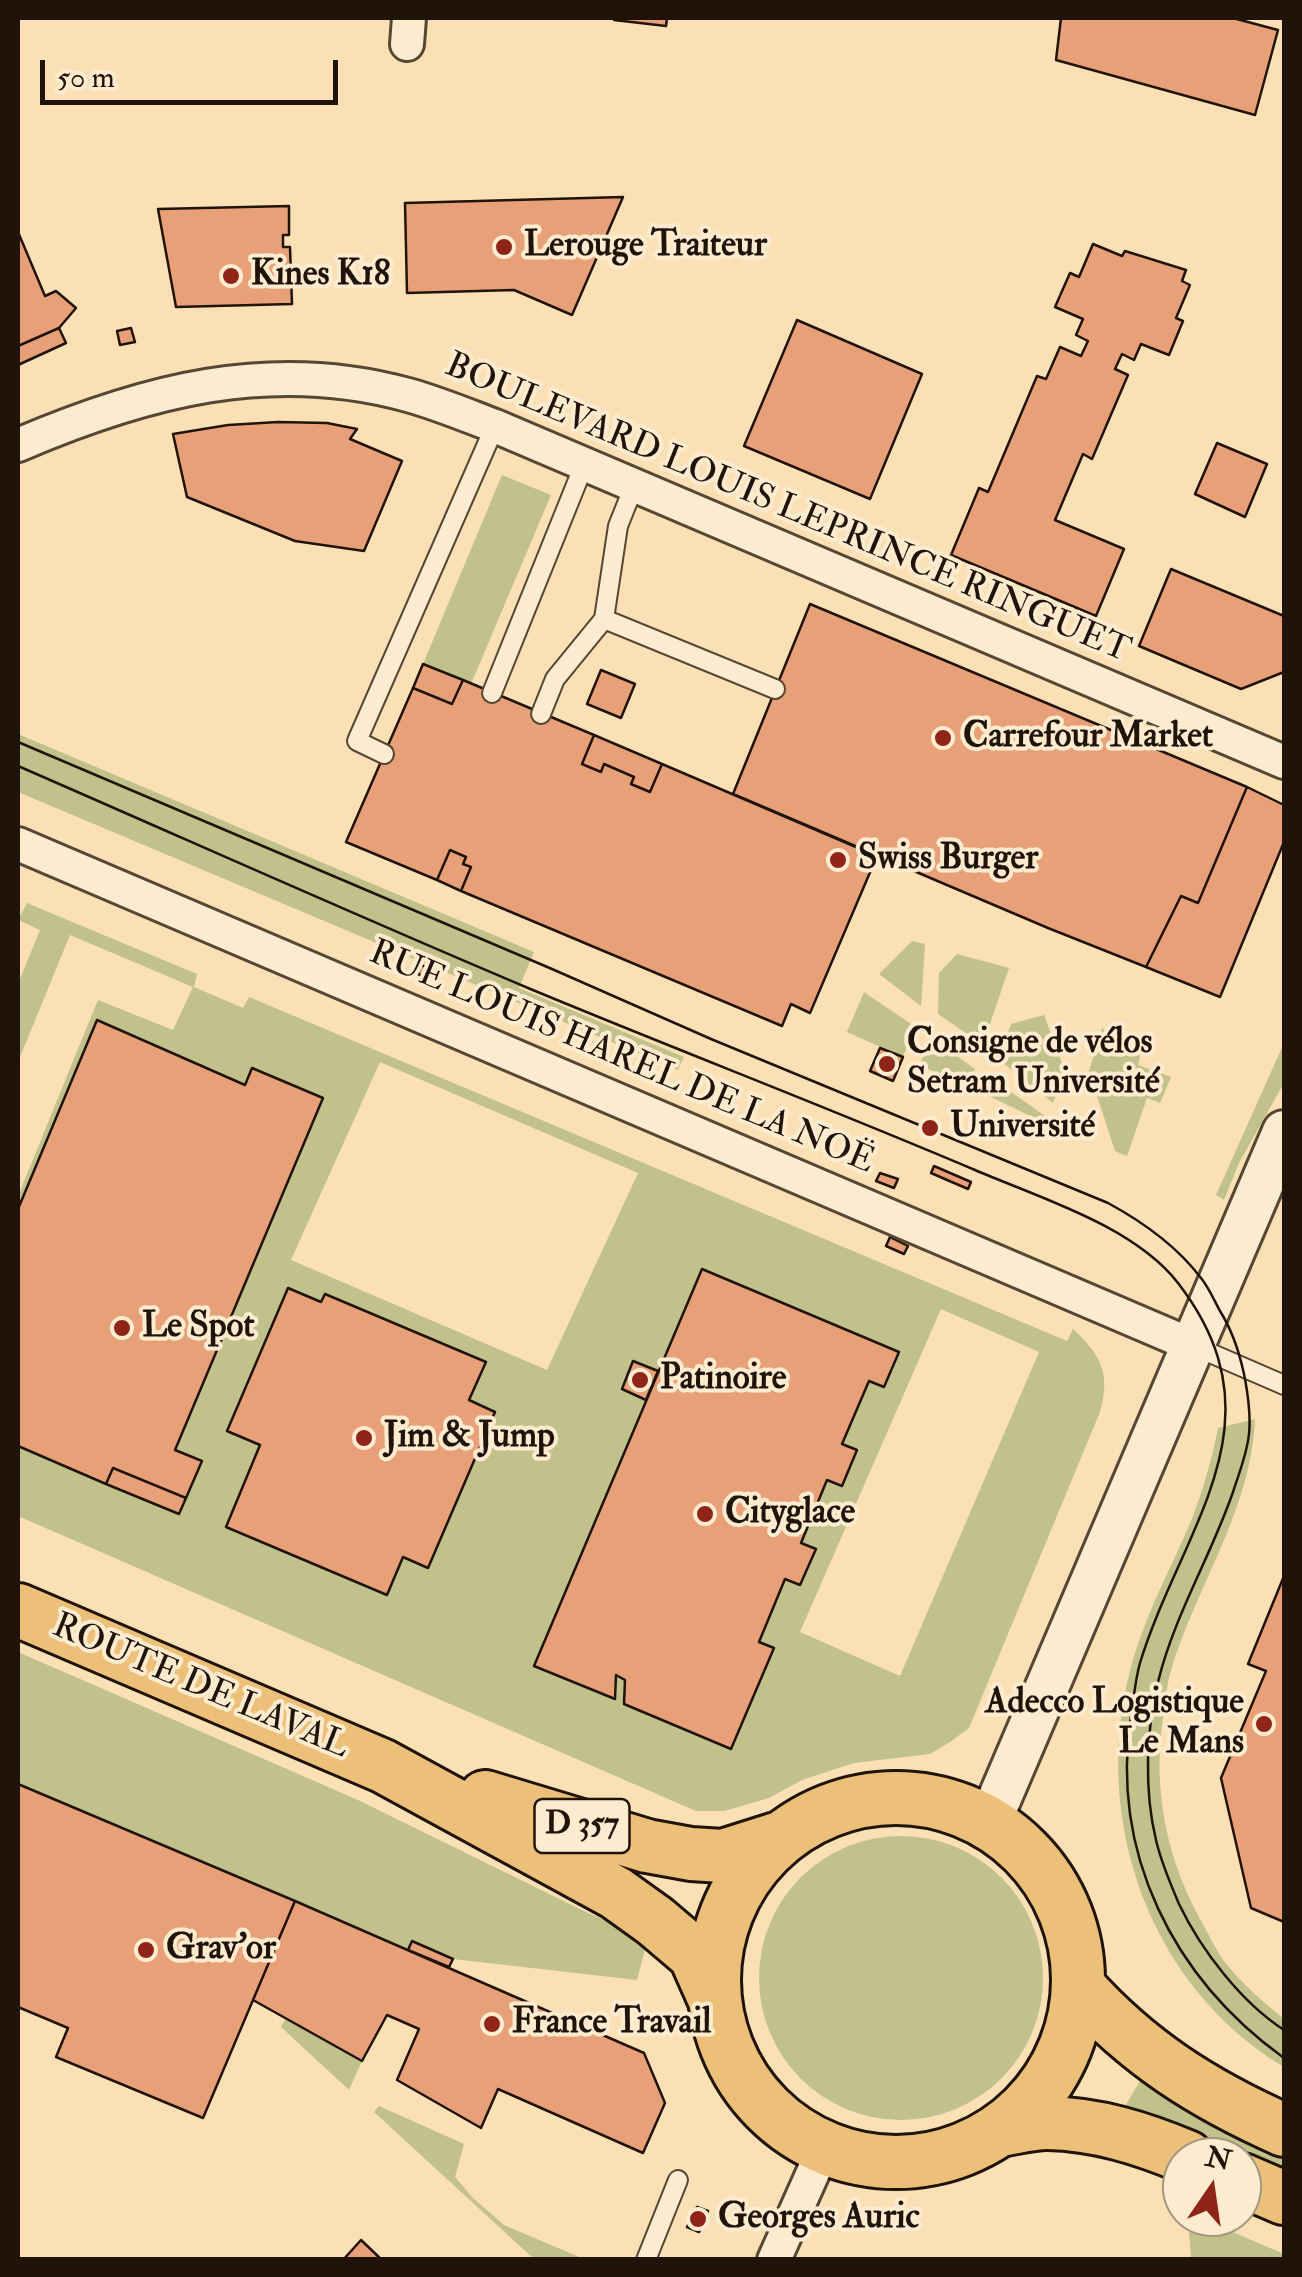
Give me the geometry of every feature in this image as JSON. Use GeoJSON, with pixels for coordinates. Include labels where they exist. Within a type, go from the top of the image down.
{"type":"FeatureCollection","features":[{"type":"Feature","properties":{"kind":"main road","name":"ROUTE DE LAVAL"},"geometry":{"type":"LineString","coordinates":[[18,1610],[383,1766],[616,1893],[695,1955],[714,1998]]}},
{"type":"Feature","properties":{"kind":"main road","name":"ROUTE DE LAVAL"},"geometry":{"type":"LineString","coordinates":[[383,1766],[647,1846],[692,1854],[723,1856],[783,1837]]}},
{"type":"Feature","properties":{"kind":"main road"},"geometry":{"type":"LineString","coordinates":[[914,1798],[941,1803],[989,1823],[1022,1847],[1051,1885],[1070,1928],[1078,1986],[1073,2023],[1060,2059],[1040,2092],[1014,2119],[975,2144],[943,2156],[890,2162],[865,2160],[824,2148],[784,2124],[752,2092],[725,2046],[713,1980],[717,1943],[728,1909],[756,1862],[783,1837],[812,1818],[839,1807],[914,1798]]}},
{"type":"Feature","properties":{"kind":"main road"},"geometry":{"type":"LineString","coordinates":[[1078,1986],[1144,2050],[1208,2091],[1284,2130]]}},
{"type":"Feature","properties":{"kind":"main road"},"geometry":{"type":"LineString","coordinates":[[999,2130],[1043,2123],[1098,2127],[1162,2148]]}},
{"type":"Feature","properties":{"kind":"street","name":"BOULEVARD LOUIS LEPRINCE RINGUET"},"geometry":{"type":"LineString","coordinates":[[19,446],[121,405],[197,386],[258,378],[374,388],[420,399],[495,426],[1284,762]]}},
{"type":"Feature","properties":{"kind":"street","name":"RUE LOUIS HAREL DE LA NOË"},"geometry":{"type":"LineString","coordinates":[[18,844],[1194,1346]]}},
{"type":"Feature","properties":{"kind":"street"},"geometry":{"type":"LineString","coordinates":[[989,1823],[1284,1132]]}},
{"type":"Feature","properties":{"kind":"street"},"geometry":{"type":"LineString","coordinates":[[774,2260],[824,2148]]}},
{"type":"Feature","properties":{"kind":"lane"},"geometry":{"type":"LineString","coordinates":[[384,754],[356,741],[495,426]]}},
{"type":"Feature","properties":{"kind":"lane"},"geometry":{"type":"LineString","coordinates":[[492,693],[584,465]]}},
{"type":"Feature","properties":{"kind":"lane"},"geometry":{"type":"LineString","coordinates":[[541,714],[555,679],[604,619],[618,526],[634,486]]}},
{"type":"Feature","properties":{"kind":"lane"},"geometry":{"type":"LineString","coordinates":[[604,619],[775,690]]}},
{"type":"Feature","properties":{"kind":"lane"},"geometry":{"type":"LineString","coordinates":[[1194,1346],[1284,1385]]}},
{"type":"Feature","properties":{"kind":"lane"},"geometry":{"type":"LineString","coordinates":[[646,2260],[678,2180]]}},
{"type":"Feature","properties":{"kind":"green space"},"geometry":{"type":"Polygon","coordinates":[[[502,475],[551,495],[471,684],[423,664],[502,475]]]}},
{"type":"Feature","properties":{"kind":"green space"},"geometry":{"type":"Polygon","coordinates":[[[18,734],[534,952],[519,988],[684,1057],[678,1070],[18,792],[18,734]]]}},
{"type":"Feature","properties":{"kind":"green space"},"geometry":{"type":"Polygon","coordinates":[[[27,903],[197,974],[194,987],[243,1008],[249,997],[1067,1341],[1073,1329],[1091,1347],[1104,1375],[1100,1412],[969,1728],[930,1754],[854,1763],[802,1780],[769,1798],[724,1811],[696,1811],[18,1516],[18,1446],[106,1483],[201,1462],[175,1450],[323,1099],[245,1085],[97,1021],[18,1209],[18,1196],[98,1000],[173,1030],[193,987],[70,935],[18,1062],[18,984],[40,930],[18,920],[27,903]],[[380,1062],[291,1260],[547,1370],[638,1173],[380,1062]],[[701,1269],[658,1371],[634,1361],[622,1388],[646,1400],[535,1665],[614,1699],[616,1675],[625,1680],[624,1704],[730,1749],[773,1648],[759,1642],[785,1579],[801,1584],[815,1549],[801,1543],[827,1480],[843,1485],[857,1451],[842,1444],[869,1381],[884,1387],[898,1353],[701,1269]],[[288,1288],[227,1431],[260,1445],[403,1557],[429,1567],[494,1412],[469,1400],[485,1362],[325,1294],[321,1302],[288,1288]],[[941,1309],[800,1632],[900,1676],[1039,1352],[941,1309]]]}},
{"type":"Feature","properties":{"kind":"green space"},"geometry":{"type":"Polygon","coordinates":[[[912,941],[925,944],[921,1006],[879,974],[912,941]]]}},
{"type":"Feature","properties":{"kind":"green space"},"geometry":{"type":"Polygon","coordinates":[[[957,954],[1009,968],[989,1027],[973,1038],[938,1014],[939,973],[957,954]]]}},
{"type":"Feature","properties":{"kind":"green space"},"geometry":{"type":"Polygon","coordinates":[[[864,992],[914,1026],[903,1057],[847,1032],[864,992]]]}},
{"type":"Feature","properties":{"kind":"green space"},"geometry":{"type":"Polygon","coordinates":[[[1044,1015],[1065,1071],[1053,1103],[998,1059],[1011,1024],[1044,1015]]]}},
{"type":"Feature","properties":{"kind":"green space"},"geometry":{"type":"Polygon","coordinates":[[[1102,1028],[1140,1056],[1138,1065],[1171,1077],[1160,1103],[1147,1098],[1127,1156],[1115,1151],[1089,1071],[1102,1028]]]}},
{"type":"Feature","properties":{"kind":"green space"},"geometry":{"type":"Polygon","coordinates":[[[929,1036],[975,1069],[968,1088],[920,1065],[929,1036]]]}},
{"type":"Feature","properties":{"kind":"green space"},"geometry":{"type":"Polygon","coordinates":[[[1284,1043],[1284,1083],[1239,1163],[1224,1200],[1216,1195],[1284,1043]]]}},
{"type":"Feature","properties":{"kind":"green space"},"geometry":{"type":"Polygon","coordinates":[[[991,1078],[1048,1118],[1045,1123],[985,1094],[991,1078]]]}},
{"type":"Feature","properties":{"kind":"green space"},"geometry":{"type":"Polygon","coordinates":[[[1255,1419],[1243,1487],[1169,1678],[1160,1744],[1161,1799],[1181,1878],[1214,1945],[1252,1992],[1284,2019],[1284,2067],[1237,2033],[1198,1992],[1166,1946],[1142,1895],[1126,1841],[1119,1784],[1120,1728],[1130,1671],[1197,1505],[1218,1428],[1255,1419]]]}},
{"type":"Feature","properties":{"kind":"green space"},"geometry":{"type":"Polygon","coordinates":[[[18,1652],[358,1800],[588,1913],[648,1938],[637,1980],[453,1959],[412,1941],[408,1950],[18,1784],[18,1652]]]}},
{"type":"Feature","properties":{"kind":"green space"},"geometry":{"type":"Polygon","coordinates":[[[901,1836],[955,1847],[980,1860],[1001,1878],[1019,1899],[1032,1924],[1043,1978],[1032,2032],[1019,2057],[1001,2078],[980,2096],[955,2109],[901,2120],[847,2109],[822,2096],[801,2078],[783,2057],[770,2032],[759,1978],[770,1924],[783,1899],[801,1878],[822,1860],[847,1847],[901,1836]]]}},
{"type":"Feature","properties":{"kind":"green space"},"geometry":{"type":"Polygon","coordinates":[[[286,2018],[362,2061],[349,2090],[281,2027],[286,2018]]]}},
{"type":"Feature","properties":{"kind":"green space"},"geometry":{"type":"Polygon","coordinates":[[[1149,2066],[1284,2141],[1284,2188],[1262,2172],[1262,2137],[1162,2138],[1116,2121],[1149,2066]]]}},
{"type":"Feature","properties":{"kind":"green space"},"geometry":{"type":"Polygon","coordinates":[[[379,2106],[464,2144],[455,2177],[504,2225],[584,2259],[534,2259],[374,2112],[379,2106]]]}},
{"type":"Feature","properties":{"kind":"green space"},"geometry":{"type":"Polygon","coordinates":[[[1189,2237],[1244,2237],[1284,2254],[1284,2259],[1191,2259],[1189,2237]]]}},
{"type":"Feature","properties":{"kind":"building"},"geometry":{"type":"Polygon","coordinates":[[[614,18],[667,18],[666,26],[614,18]]]}},
{"type":"Feature","properties":{"kind":"building"},"geometry":{"type":"Polygon","coordinates":[[[1061,18],[1233,18],[1278,30],[1255,115],[1056,60],[1061,18]]]}},
{"type":"Feature","properties":{"kind":"building","name":"Lerouge Traiteur"},"geometry":{"type":"Polygon","coordinates":[[[623,197],[572,315],[514,290],[407,293],[405,203],[623,197]]]}},
{"type":"Feature","properties":{"kind":"building","name":"Kines K18"},"geometry":{"type":"Polygon","coordinates":[[[289,206],[289,235],[283,235],[283,247],[290,247],[292,304],[176,307],[158,209],[289,206]]]}},
{"type":"Feature","properties":{"kind":"building"},"geometry":{"type":"Polygon","coordinates":[[[18,232],[45,296],[56,291],[76,308],[59,328],[18,346],[18,232]]]}},
{"type":"Feature","properties":{"kind":"building"},"geometry":{"type":"Polygon","coordinates":[[[1093,244],[1122,256],[1125,251],[1186,270],[1182,281],[1190,285],[1176,318],[1183,321],[1169,355],[1141,344],[1134,360],[1122,354],[1115,369],[1128,375],[1092,459],[1083,454],[1055,520],[1124,549],[1096,616],[951,555],[979,488],[988,492],[1037,376],[1046,379],[1060,347],[1081,356],[1088,341],[1076,335],[1083,319],[1055,307],[1070,273],[1079,277],[1093,244]]]}},
{"type":"Feature","properties":{"kind":"building"},"geometry":{"type":"Polygon","coordinates":[[[797,320],[922,374],[870,499],[744,446],[797,320]]]}},
{"type":"Feature","properties":{"kind":"building"},"geometry":{"type":"Polygon","coordinates":[[[59,328],[66,343],[18,365],[18,346],[59,328]]]}},
{"type":"Feature","properties":{"kind":"building"},"geometry":{"type":"Polygon","coordinates":[[[131,328],[135,342],[120,345],[117,331],[131,328]]]}},
{"type":"Feature","properties":{"kind":"building"},"geometry":{"type":"Polygon","coordinates":[[[278,422],[327,423],[357,429],[350,439],[402,461],[364,551],[295,541],[187,497],[173,434],[278,422]]]}},
{"type":"Feature","properties":{"kind":"building"},"geometry":{"type":"Polygon","coordinates":[[[1217,443],[1267,464],[1245,517],[1195,494],[1217,443]]]}},
{"type":"Feature","properties":{"kind":"building"},"geometry":{"type":"Polygon","coordinates":[[[1171,569],[1284,616],[1284,672],[1241,689],[1139,646],[1171,569]]]}},
{"type":"Feature","properties":{"kind":"building","name":"Carrefour Market"},"geometry":{"type":"Polygon","coordinates":[[[810,604],[1247,787],[1198,903],[1181,896],[1146,967],[733,794],[810,604]]]}},
{"type":"Feature","properties":{"kind":"building"},"geometry":{"type":"Polygon","coordinates":[[[423,664],[463,680],[452,704],[413,688],[423,664]]]}},
{"type":"Feature","properties":{"kind":"building"},"geometry":{"type":"Polygon","coordinates":[[[601,670],[635,684],[621,718],[587,704],[601,670]]]}},
{"type":"Feature","properties":{"kind":"building"},"geometry":{"type":"Polygon","coordinates":[[[463,680],[594,735],[582,764],[601,772],[604,764],[634,777],[631,784],[650,792],[662,764],[877,856],[810,1013],[791,1004],[782,1026],[461,891],[471,867],[463,864],[466,857],[450,850],[437,880],[346,842],[413,688],[452,704],[463,680]]]}},
{"type":"Feature","properties":{"kind":"building"},"geometry":{"type":"Polygon","coordinates":[[[594,735],[662,764],[650,792],[631,784],[634,777],[604,764],[601,772],[582,764],[594,735]]]}},
{"type":"Feature","properties":{"kind":"building"},"geometry":{"type":"Polygon","coordinates":[[[1247,787],[1284,805],[1284,842],[1220,997],[1146,967],[1181,896],[1198,903],[1247,787]]]}},
{"type":"Feature","properties":{"kind":"building"},"geometry":{"type":"Polygon","coordinates":[[[450,850],[466,857],[463,864],[471,867],[461,891],[437,880],[450,850]]]}},
{"type":"Feature","properties":{"kind":"building"},"geometry":{"type":"Polygon","coordinates":[[[421,965],[439,972],[436,981],[418,974],[421,965]]]}},
{"type":"Feature","properties":{"kind":"building","name":"Le Spot"},"geometry":{"type":"Polygon","coordinates":[[[97,1020],[245,1085],[252,1068],[323,1098],[175,1450],[202,1461],[186,1498],[113,1468],[106,1484],[18,1446],[18,1209],[97,1020]]]}},
{"type":"Feature","properties":{"kind":"building","name":"Consigne de vélos Setram Université"},"geometry":{"type":"Polygon","coordinates":[[[880,1048],[903,1057],[893,1081],[870,1071],[880,1048]]]}},
{"type":"Feature","properties":{"kind":"building"},"geometry":{"type":"Polygon","coordinates":[[[934,1166],[971,1182],[968,1189],[931,1173],[934,1166]]]}},
{"type":"Feature","properties":{"kind":"building"},"geometry":{"type":"Polygon","coordinates":[[[880,1173],[898,1179],[894,1188],[876,1181],[880,1173]]]}},
{"type":"Feature","properties":{"kind":"building"},"geometry":{"type":"Polygon","coordinates":[[[890,1237],[908,1246],[904,1254],[886,1246],[890,1237]]]}},
{"type":"Feature","properties":{"kind":"building","name":"Cityglace"},"geometry":{"type":"Polygon","coordinates":[[[702,1269],[899,1352],[884,1387],[869,1381],[842,1444],[857,1450],[842,1486],[827,1480],[801,1543],[816,1549],[800,1585],[785,1579],[759,1642],[774,1648],[731,1749],[624,1704],[625,1680],[616,1675],[615,1699],[534,1666],[702,1269]]]}},
{"type":"Feature","properties":{"kind":"building","name":"Jim & Jump"},"geometry":{"type":"Polygon","coordinates":[[[288,1288],[321,1302],[325,1294],[486,1362],[469,1400],[495,1412],[428,1568],[403,1557],[387,1595],[226,1527],[260,1445],[227,1431],[288,1288]]]}},
{"type":"Feature","properties":{"kind":"building","name":"Patinoire"},"geometry":{"type":"Polygon","coordinates":[[[633,1361],[658,1371],[646,1400],[622,1389],[633,1361]]]}},
{"type":"Feature","properties":{"kind":"building"},"geometry":{"type":"Polygon","coordinates":[[[113,1468],[186,1498],[179,1514],[106,1484],[113,1468]]]}},
{"type":"Feature","properties":{"kind":"building","name":"Adecco Logistique Le Mans"},"geometry":{"type":"Polygon","coordinates":[[[1284,1576],[1284,1922],[1251,1908],[1221,1778],[1266,1671],[1248,1664],[1284,1576]]]}},
{"type":"Feature","properties":{"kind":"building","name":"Grav'or"},"geometry":{"type":"Polygon","coordinates":[[[18,1784],[295,1901],[203,2118],[56,2057],[68,2028],[18,2007],[18,1784]]]}},
{"type":"Feature","properties":{"kind":"building","name":"France Travail"},"geometry":{"type":"Polygon","coordinates":[[[295,1901],[644,2053],[665,2103],[643,2153],[498,2089],[481,2128],[397,2080],[419,2029],[387,2015],[362,2061],[253,2000],[295,1901]]]}},
{"type":"Feature","properties":{"kind":"building"},"geometry":{"type":"Polygon","coordinates":[[[412,1941],[453,1959],[449,1967],[408,1950],[412,1941]]]}},
{"type":"Feature","properties":{"kind":"building","name":"Georges Auric"},"geometry":{"type":"Polygon","coordinates":[[[697,2207],[708,2211],[699,2232],[687,2227],[697,2207]]]}},
{"type":"Feature","properties":{"kind":"building"},"geometry":{"type":"Polygon","coordinates":[[[361,2240],[382,2260],[343,2260],[361,2240]]]}},
{"type":"Feature","properties":{"kind":"tram line"},"geometry":{"type":"LineString","coordinates":[[18,742],[711,1039],[1108,1203],[1146,1226],[1181,1255],[1206,1286],[1232,1333],[1245,1381],[1250,1426],[1233,1492],[1173,1633],[1158,1682],[1148,1761],[1152,1821],[1169,1880],[1199,1939],[1238,1990],[1284,2030]]}},
{"type":"Feature","properties":{"kind":"tram line"},"geometry":{"type":"LineString","coordinates":[[18,766],[528,988],[1056,1203],[1112,1230],[1159,1263],[1178,1283],[1209,1334],[1224,1382],[1225,1429],[1199,1519],[1138,1669],[1127,1767],[1130,1816],[1141,1863],[1158,1908],[1181,1951],[1210,1990],[1284,2058]]}},
{"type":"Feature","properties":{"kind":"place","name":"Lerouge Traiteur"},"geometry":{"type":"Point","coordinates":[504,247]}},
{"type":"Feature","properties":{"kind":"place","name":"Kines K18"},"geometry":{"type":"Point","coordinates":[231,276]}},
{"type":"Feature","properties":{"kind":"place","name":"Carrefour Market"},"geometry":{"type":"Point","coordinates":[943,738]}},
{"type":"Feature","properties":{"kind":"place","name":"Swiss Burger"},"geometry":{"type":"Point","coordinates":[838,860]}},
{"type":"Feature","properties":{"kind":"place","name":"Consigne de vélos Setram Université"},"geometry":{"type":"Point","coordinates":[887,1064]}},
{"type":"Feature","properties":{"kind":"place","name":"Université"},"geometry":{"type":"Point","coordinates":[930,1128]}},
{"type":"Feature","properties":{"kind":"place","name":"Le Spot"},"geometry":{"type":"Point","coordinates":[122,1328]}},
{"type":"Feature","properties":{"kind":"place","name":"Patinoire"},"geometry":{"type":"Point","coordinates":[640,1380]}},
{"type":"Feature","properties":{"kind":"place","name":"Jim & Jump"},"geometry":{"type":"Point","coordinates":[364,1438]}},
{"type":"Feature","properties":{"kind":"place","name":"Cityglace"},"geometry":{"type":"Point","coordinates":[705,1514]}},
{"type":"Feature","properties":{"kind":"place","name":"Adecco Logistique Le Mans"},"geometry":{"type":"Point","coordinates":[1264,1724]}},
{"type":"Feature","properties":{"kind":"place","name":"Grav'or"},"geometry":{"type":"Point","coordinates":[146,1950]}},
{"type":"Feature","properties":{"kind":"place","name":"France Travail"},"geometry":{"type":"Point","coordinates":[492,2024]}},
{"type":"Feature","properties":{"kind":"place","name":"Georges Auric"},"geometry":{"type":"Point","coordinates":[698,2219]}}]}
